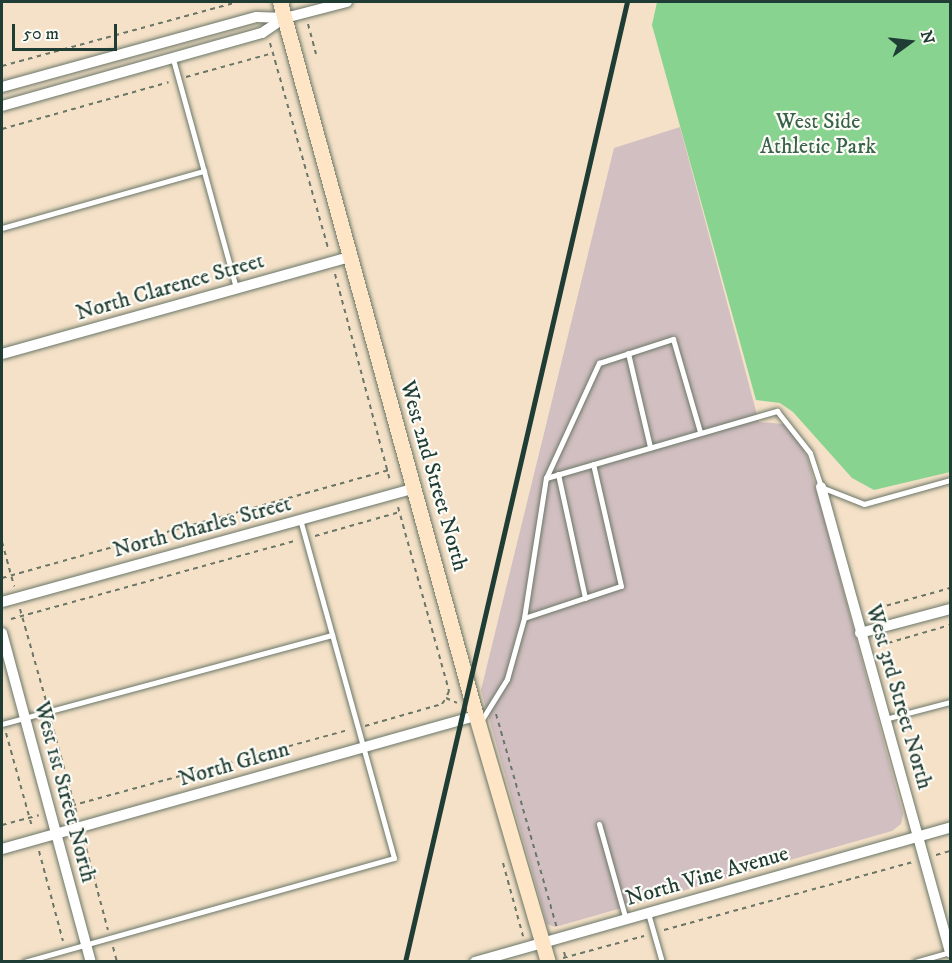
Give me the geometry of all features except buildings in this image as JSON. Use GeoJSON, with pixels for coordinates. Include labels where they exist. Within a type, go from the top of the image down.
{"type":"FeatureCollection","features":[{"type":"Feature","properties":{"kind":"street","name":"West 2nd Street North"},"geometry":{"type":"LineString","coordinates":[[280,2],[477,720],[543,943],[555,960]]}},
{"type":"Feature","properties":{"kind":"street"},"geometry":{"type":"LineString","coordinates":[[2,87],[257,17],[285,18],[347,2]]}},
{"type":"Feature","properties":{"kind":"street"},"geometry":{"type":"LineString","coordinates":[[2,106],[267,30],[285,18]]}},
{"type":"Feature","properties":{"kind":"street","name":"North Clarence Street"},"geometry":{"type":"LineString","coordinates":[[2,354],[350,257]]}},
{"type":"Feature","properties":{"kind":"street","name":"West 3rd Street North"},"geometry":{"type":"LineString","coordinates":[[821,488],[951,952]]}},
{"type":"Feature","properties":{"kind":"street","name":"North Charles Street"},"geometry":{"type":"LineString","coordinates":[[2,602],[413,489]]}},
{"type":"Feature","properties":{"kind":"street"},"geometry":{"type":"LineString","coordinates":[[860,633],[951,609]]}},
{"type":"Feature","properties":{"kind":"street","name":"West 1st Street North"},"geometry":{"type":"LineString","coordinates":[[2,633],[91,962]]}},
{"type":"Feature","properties":{"kind":"street","name":"North Glenn"},"geometry":{"type":"LineString","coordinates":[[2,849],[364,747],[477,720]]}},
{"type":"Feature","properties":{"kind":"street","name":"North Vine Avenue"},"geometry":{"type":"LineString","coordinates":[[475,962],[951,828]]}},
{"type":"Feature","properties":{"kind":"lane"},"geometry":{"type":"LineString","coordinates":[[173,58],[236,288]]}},
{"type":"Feature","properties":{"kind":"lane"},"geometry":{"type":"LineString","coordinates":[[2,228],[204,171]]}},
{"type":"Feature","properties":{"kind":"lane"},"geometry":{"type":"LineString","coordinates":[[477,720],[507,679],[524,618],[546,478],[599,363],[673,339],[700,432]]}},
{"type":"Feature","properties":{"kind":"lane"},"geometry":{"type":"LineString","coordinates":[[628,353],[650,447]]}},
{"type":"Feature","properties":{"kind":"lane"},"geometry":{"type":"LineString","coordinates":[[546,478],[777,411],[810,453],[821,488],[864,504],[951,480]]}},
{"type":"Feature","properties":{"kind":"lane"},"geometry":{"type":"LineString","coordinates":[[524,618],[621,586],[593,464]]}},
{"type":"Feature","properties":{"kind":"lane"},"geometry":{"type":"LineString","coordinates":[[558,474],[585,598]]}},
{"type":"Feature","properties":{"kind":"lane"},"geometry":{"type":"LineString","coordinates":[[24,962],[394,858],[300,520]]}},
{"type":"Feature","properties":{"kind":"lane"},"geometry":{"type":"LineString","coordinates":[[3,724],[332,635]]}},
{"type":"Feature","properties":{"kind":"lane"},"geometry":{"type":"LineString","coordinates":[[885,719],[951,702]]}},
{"type":"Feature","properties":{"kind":"lane"},"geometry":{"type":"LineString","coordinates":[[599,824],[626,920]]}},
{"type":"Feature","properties":{"kind":"lane"},"geometry":{"type":"LineString","coordinates":[[648,913],[662,962]]}},
{"type":"Feature","properties":{"kind":"lane"},"geometry":{"type":"LineString","coordinates":[[915,962],[951,952]]}},
{"type":"Feature","properties":{"kind":"path"},"geometry":{"type":"LineString","coordinates":[[2,66],[237,2]]}},
{"type":"Feature","properties":{"kind":"path"},"geometry":{"type":"LineString","coordinates":[[304,13],[316,54]]}},
{"type":"Feature","properties":{"kind":"path"},"geometry":{"type":"LineString","coordinates":[[267,30],[390,480]]}},
{"type":"Feature","properties":{"kind":"path"},"geometry":{"type":"LineString","coordinates":[[2,129],[273,53]]}},
{"type":"Feature","properties":{"kind":"path"},"geometry":{"type":"LineString","coordinates":[[2,578],[387,470]]}},
{"type":"Feature","properties":{"kind":"path"},"geometry":{"type":"LineString","coordinates":[[63,808],[442,704],[446,698],[447,682],[397,504]]}},
{"type":"Feature","properties":{"kind":"path"},"geometry":{"type":"LineString","coordinates":[[11,619],[400,512]]}},
{"type":"Feature","properties":{"kind":"path"},"geometry":{"type":"LineString","coordinates":[[2,542],[14,586]]}},
{"type":"Feature","properties":{"kind":"path"},"geometry":{"type":"LineString","coordinates":[[446,698],[457,703]]}},
{"type":"Feature","properties":{"kind":"path"},"geometry":{"type":"LineString","coordinates":[[492,702],[557,928]]}},
{"type":"Feature","properties":{"kind":"path"},"geometry":{"type":"LineString","coordinates":[[3,724],[32,828]]}},
{"type":"Feature","properties":{"kind":"path"},"geometry":{"type":"LineString","coordinates":[[2,825],[39,815]]}},
{"type":"Feature","properties":{"kind":"path"},"geometry":{"type":"LineString","coordinates":[[83,837],[117,962]]}},
{"type":"Feature","properties":{"kind":"path"},"geometry":{"type":"LineString","coordinates":[[39,851],[65,950]]}},
{"type":"Feature","properties":{"kind":"path"},"geometry":{"type":"LineString","coordinates":[[555,960],[566,959],[951,851]]}},
{"type":"Feature","properties":{"kind":"path"},"geometry":{"type":"LineString","coordinates":[[502,861],[523,937]]}},
{"type":"Feature","properties":{"kind":"path"},"geometry":{"type":"LineString","coordinates":[[564,952],[566,959]]}},
{"type":"Feature","properties":{"kind":"shaded area"},"geometry":{"type":"Polygon","coordinates":[[[680,127],[759,422],[784,424],[796,435],[808,459],[903,814],[901,824],[892,831],[555,927],[547,924],[481,690],[614,148],[680,127]]]}},
{"type":"Feature","properties":{"kind":"green space","name":"West Side Athletic Park"},"geometry":{"type":"Polygon","coordinates":[[[657,2],[950,2],[950,472],[874,490],[852,478],[793,412],[780,403],[756,400],[652,25],[657,2]]]}},
{"type":"Feature","properties":{"kind":"railway"},"geometry":{"type":"LineString","coordinates":[[405,962],[627,2]]}}]}
